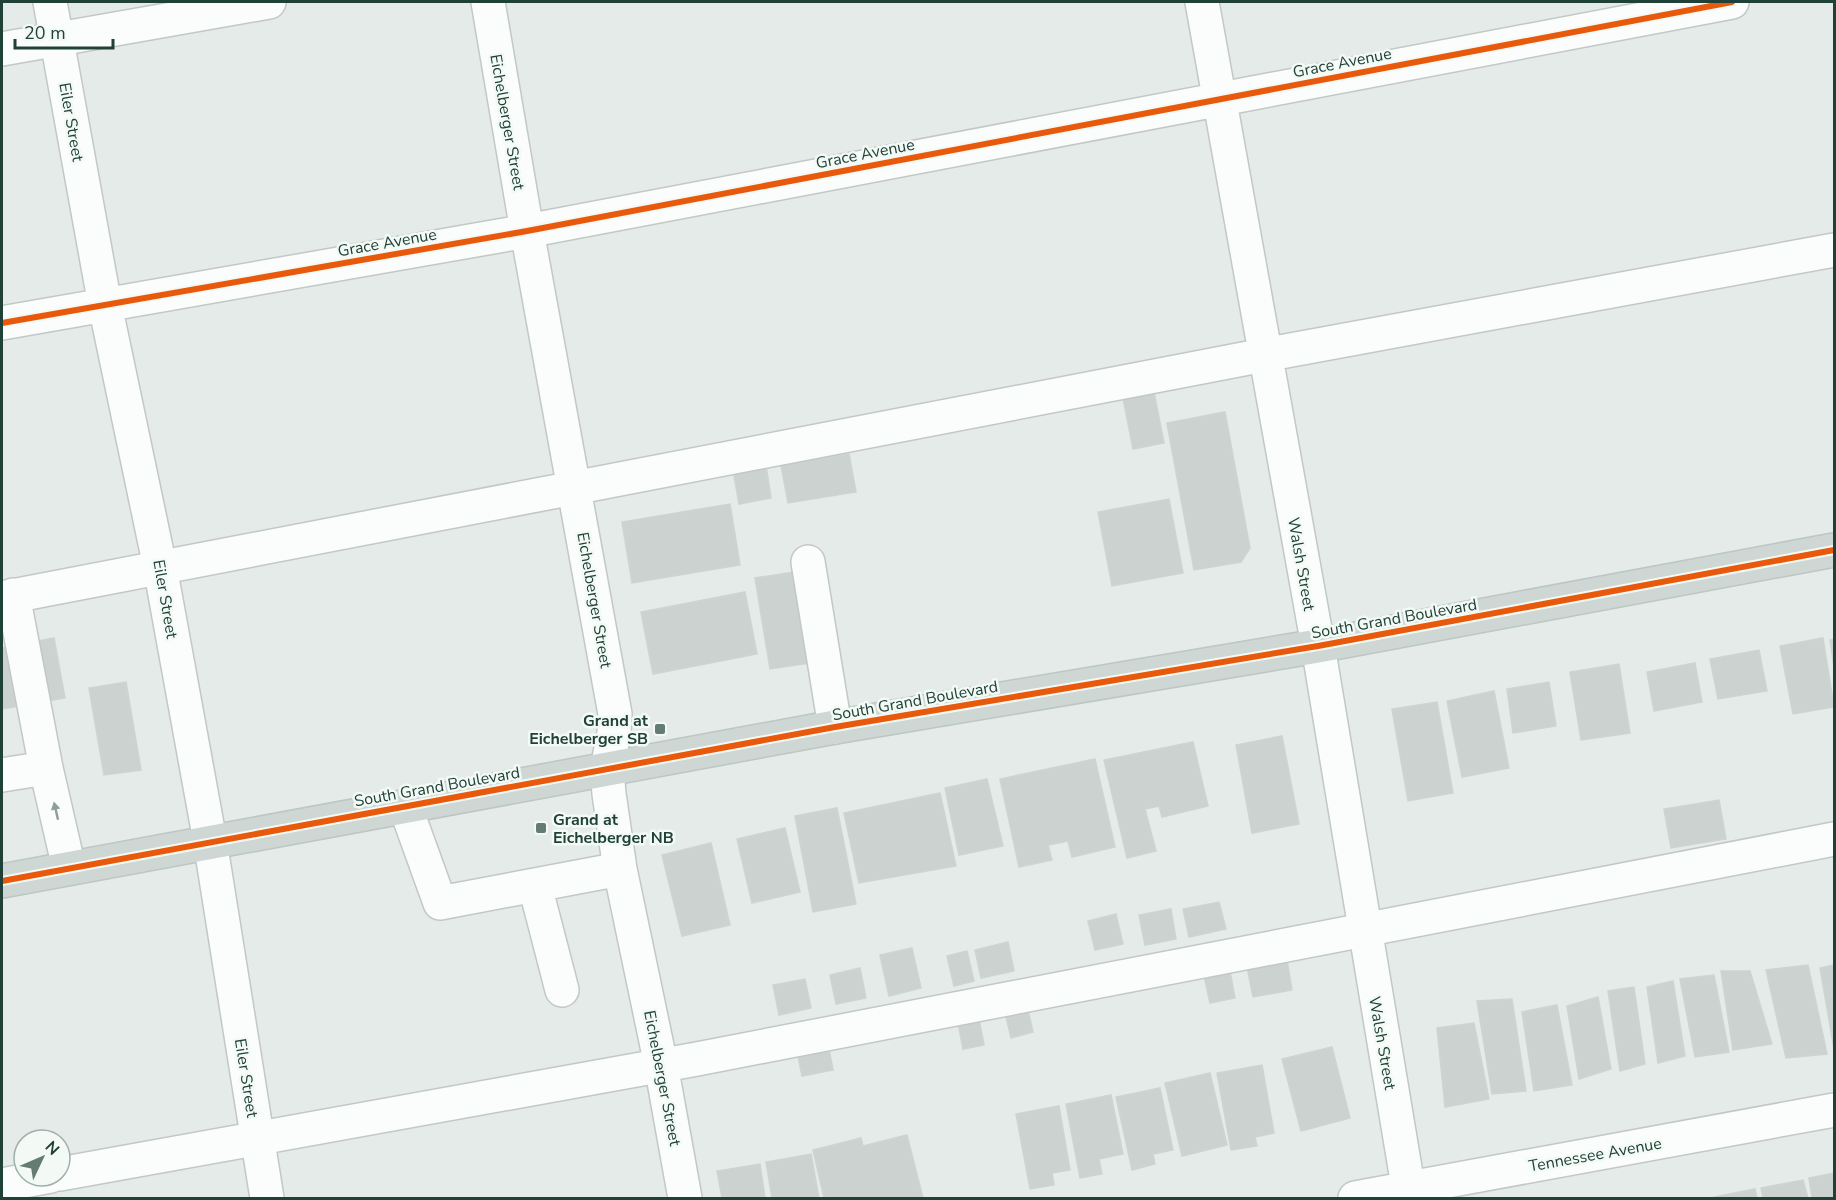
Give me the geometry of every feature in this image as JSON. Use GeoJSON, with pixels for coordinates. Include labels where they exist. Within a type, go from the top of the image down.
{"type":"FeatureCollection","features":[{"type":"Feature","properties":{"kind":"main road","name":"South Grand Boulevard"},"geometry":{"type":"LineString","coordinates":[[2,881],[835,727],[1318,646],[1834,550]]}},
{"type":"Feature","properties":{"kind":"street","name":"Eiler Street"},"geometry":{"type":"LineString","coordinates":[[50,2],[105,305],[160,567],[210,841],[267,1198]]}},
{"type":"Feature","properties":{"kind":"street"},"geometry":{"type":"LineString","coordinates":[[2,49],[269,2]]}},
{"type":"Feature","properties":{"kind":"street","name":"Eichelberger Street"},"geometry":{"type":"LineString","coordinates":[[488,2],[527,231],[576,489],[615,714],[615,733],[608,769],[620,869],[661,1065],[685,1198]]}},
{"type":"Feature","properties":{"kind":"street","name":"Walsh Street"},"geometry":{"type":"LineString","coordinates":[[1202,2],[1318,646],[1363,929],[1409,1193]]}},
{"type":"Feature","properties":{"kind":"street","name":"Grace Avenue"},"geometry":{"type":"LineString","coordinates":[[2,323],[527,231],[1732,2]]}},
{"type":"Feature","properties":{"kind":"street"},"geometry":{"type":"LineString","coordinates":[[69,868],[7,597],[1264,355],[1834,250]]}},
{"type":"Feature","properties":{"kind":"street"},"geometry":{"type":"LineString","coordinates":[[808,562],[835,727]]}},
{"type":"Feature","properties":{"kind":"street"},"geometry":{"type":"LineString","coordinates":[[2,775],[46,768]]}},
{"type":"Feature","properties":{"kind":"street"},"geometry":{"type":"LineString","coordinates":[[405,806],[440,903],[620,869]]}},
{"type":"Feature","properties":{"kind":"street"},"geometry":{"type":"LineString","coordinates":[[72,1172],[661,1065],[1834,839]]}},
{"type":"Feature","properties":{"kind":"street"},"geometry":{"type":"LineString","coordinates":[[535,886],[562,990]]}},
{"type":"Feature","properties":{"kind":"street","name":"Tennessee Avenue"},"geometry":{"type":"LineString","coordinates":[[1355,1198],[1409,1193],[1834,1110]]}},
{"type":"Feature","properties":{"kind":"building"},"geometry":{"type":"Polygon","coordinates":[[[1154,392],[1164,443],[1133,449],[1123,398],[1154,392]]]}},
{"type":"Feature","properties":{"kind":"building"},"geometry":{"type":"Polygon","coordinates":[[[1225,412],[1250,548],[1241,562],[1194,570],[1167,423],[1225,412]]]}},
{"type":"Feature","properties":{"kind":"building"},"geometry":{"type":"Polygon","coordinates":[[[849,454],[856,492],[788,503],[781,465],[849,454]]]}},
{"type":"Feature","properties":{"kind":"building"},"geometry":{"type":"Polygon","coordinates":[[[766,465],[771,498],[739,504],[733,470],[766,465]]]}},
{"type":"Feature","properties":{"kind":"building"},"geometry":{"type":"Polygon","coordinates":[[[1169,499],[1183,573],[1112,586],[1098,512],[1169,499]]]}},
{"type":"Feature","properties":{"kind":"building"},"geometry":{"type":"Polygon","coordinates":[[[730,504],[740,565],[632,583],[622,522],[730,504]]]}},
{"type":"Feature","properties":{"kind":"building"},"geometry":{"type":"Polygon","coordinates":[[[794,572],[809,663],[770,669],[755,578],[794,572]]]}},
{"type":"Feature","properties":{"kind":"building"},"geometry":{"type":"Polygon","coordinates":[[[745,592],[757,654],[653,674],[641,612],[745,592]]]}},
{"type":"Feature","properties":{"kind":"building"},"geometry":{"type":"Polygon","coordinates":[[[54,638],[65,698],[2,709],[2,648],[54,638]]]}},
{"type":"Feature","properties":{"kind":"building"},"geometry":{"type":"Polygon","coordinates":[[[1823,638],[1834,707],[1793,714],[1780,646],[1823,638]]]}},
{"type":"Feature","properties":{"kind":"building"},"geometry":{"type":"Polygon","coordinates":[[[1834,639],[1834,668],[1830,640],[1834,639]]]}},
{"type":"Feature","properties":{"kind":"building"},"geometry":{"type":"Polygon","coordinates":[[[1759,650],[1767,691],[1718,699],[1710,659],[1759,650]]]}},
{"type":"Feature","properties":{"kind":"building"},"geometry":{"type":"Polygon","coordinates":[[[1695,663],[1702,702],[1654,711],[1647,672],[1695,663]]]}},
{"type":"Feature","properties":{"kind":"building"},"geometry":{"type":"Polygon","coordinates":[[[1619,664],[1630,733],[1581,740],[1570,672],[1619,664]]]}},
{"type":"Feature","properties":{"kind":"building"},"geometry":{"type":"Polygon","coordinates":[[[126,682],[141,770],[104,775],[89,688],[126,682]]]}},
{"type":"Feature","properties":{"kind":"building"},"geometry":{"type":"Polygon","coordinates":[[[1549,682],[1556,726],[1513,733],[1507,689],[1549,682]]]}},
{"type":"Feature","properties":{"kind":"building"},"geometry":{"type":"Polygon","coordinates":[[[1494,691],[1509,768],[1462,777],[1447,701],[1494,691]]]}},
{"type":"Feature","properties":{"kind":"building"},"geometry":{"type":"Polygon","coordinates":[[[1437,702],[1453,793],[1408,801],[1392,709],[1437,702]]]}},
{"type":"Feature","properties":{"kind":"building"},"geometry":{"type":"Polygon","coordinates":[[[1282,736],[1299,824],[1252,833],[1236,745],[1282,736]]]}},
{"type":"Feature","properties":{"kind":"building"},"geometry":{"type":"Polygon","coordinates":[[[1193,742],[1208,806],[1162,817],[1159,806],[1145,809],[1156,851],[1127,858],[1104,760],[1193,742]]]}},
{"type":"Feature","properties":{"kind":"building"},"geometry":{"type":"Polygon","coordinates":[[[1095,759],[1115,847],[1072,857],[1068,841],[1048,845],[1052,860],[1019,867],[1000,779],[1095,759]]]}},
{"type":"Feature","properties":{"kind":"building"},"geometry":{"type":"Polygon","coordinates":[[[987,779],[1003,846],[959,855],[945,788],[987,779]]]}},
{"type":"Feature","properties":{"kind":"building"},"geometry":{"type":"Polygon","coordinates":[[[940,793],[956,866],[859,883],[844,813],[940,793]]]}},
{"type":"Feature","properties":{"kind":"building"},"geometry":{"type":"Polygon","coordinates":[[[1719,800],[1726,839],[1671,848],[1664,809],[1719,800]]]}},
{"type":"Feature","properties":{"kind":"building"},"geometry":{"type":"Polygon","coordinates":[[[837,808],[856,904],[813,912],[795,816],[837,808]]]}},
{"type":"Feature","properties":{"kind":"building"},"geometry":{"type":"Polygon","coordinates":[[[785,828],[800,892],[752,903],[737,839],[785,828]]]}},
{"type":"Feature","properties":{"kind":"building"},"geometry":{"type":"Polygon","coordinates":[[[711,843],[730,925],[682,936],[662,855],[711,843]]]}},
{"type":"Feature","properties":{"kind":"building"},"geometry":{"type":"Polygon","coordinates":[[[1219,902],[1226,929],[1189,937],[1183,909],[1219,902]]]}},
{"type":"Feature","properties":{"kind":"building"},"geometry":{"type":"Polygon","coordinates":[[[1171,909],[1176,939],[1145,945],[1139,915],[1171,909]]]}},
{"type":"Feature","properties":{"kind":"building"},"geometry":{"type":"Polygon","coordinates":[[[1116,914],[1123,944],[1095,950],[1088,921],[1116,914]]]}},
{"type":"Feature","properties":{"kind":"building"},"geometry":{"type":"Polygon","coordinates":[[[1008,942],[1014,971],[981,978],[975,950],[1008,942]]]}},
{"type":"Feature","properties":{"kind":"building"},"geometry":{"type":"Polygon","coordinates":[[[912,948],[921,988],[889,996],[880,955],[912,948]]]}},
{"type":"Feature","properties":{"kind":"building"},"geometry":{"type":"Polygon","coordinates":[[[967,951],[974,981],[954,986],[947,956],[967,951]]]}},
{"type":"Feature","properties":{"kind":"building"},"geometry":{"type":"Polygon","coordinates":[[[1287,960],[1292,990],[1253,997],[1247,967],[1287,960]]]}},
{"type":"Feature","properties":{"kind":"building"},"geometry":{"type":"Polygon","coordinates":[[[1808,965],[1827,1054],[1786,1058],[1766,970],[1808,965]]]}},
{"type":"Feature","properties":{"kind":"building"},"geometry":{"type":"Polygon","coordinates":[[[1834,965],[1834,1049],[1820,968],[1834,965]]]}},
{"type":"Feature","properties":{"kind":"building"},"geometry":{"type":"Polygon","coordinates":[[[860,968],[866,998],[836,1004],[830,975],[860,968]]]}},
{"type":"Feature","properties":{"kind":"building"},"geometry":{"type":"Polygon","coordinates":[[[1230,971],[1235,998],[1210,1003],[1204,976],[1230,971]]]}},
{"type":"Feature","properties":{"kind":"building"},"geometry":{"type":"Polygon","coordinates":[[[1721,971],[1750,971],[1772,1044],[1733,1050],[1721,971]]]}},
{"type":"Feature","properties":{"kind":"building"},"geometry":{"type":"Polygon","coordinates":[[[1714,975],[1729,1052],[1695,1057],[1680,979],[1714,975]]]}},
{"type":"Feature","properties":{"kind":"building"},"geometry":{"type":"Polygon","coordinates":[[[805,979],[811,1008],[779,1015],[773,985],[805,979]]]}},
{"type":"Feature","properties":{"kind":"building"},"geometry":{"type":"Polygon","coordinates":[[[1673,981],[1685,1056],[1658,1063],[1647,987],[1673,981]]]}},
{"type":"Feature","properties":{"kind":"building"},"geometry":{"type":"Polygon","coordinates":[[[1634,987],[1645,1064],[1620,1071],[1608,991],[1634,987]]]}},
{"type":"Feature","properties":{"kind":"building"},"geometry":{"type":"Polygon","coordinates":[[[1598,997],[1611,1069],[1579,1079],[1567,1006],[1598,997]]]}},
{"type":"Feature","properties":{"kind":"building"},"geometry":{"type":"Polygon","coordinates":[[[1512,999],[1526,1091],[1492,1094],[1477,1001],[1512,999]]]}},
{"type":"Feature","properties":{"kind":"building"},"geometry":{"type":"Polygon","coordinates":[[[1557,1005],[1572,1085],[1534,1091],[1522,1012],[1557,1005]]]}},
{"type":"Feature","properties":{"kind":"building"},"geometry":{"type":"Polygon","coordinates":[[[1027,1006],[1033,1032],[1011,1038],[1005,1012],[1027,1006]]]}},
{"type":"Feature","properties":{"kind":"building"},"geometry":{"type":"Polygon","coordinates":[[[978,1014],[984,1045],[963,1049],[957,1018],[978,1014]]]}},
{"type":"Feature","properties":{"kind":"building"},"geometry":{"type":"Polygon","coordinates":[[[1474,1023],[1489,1099],[1445,1107],[1437,1028],[1474,1023]]]}},
{"type":"Feature","properties":{"kind":"building"},"geometry":{"type":"Polygon","coordinates":[[[827,1039],[833,1070],[802,1076],[796,1046],[827,1039]]]}},
{"type":"Feature","properties":{"kind":"building"},"geometry":{"type":"Polygon","coordinates":[[[1332,1047],[1350,1118],[1301,1131],[1282,1059],[1332,1047]]]}},
{"type":"Feature","properties":{"kind":"building"},"geometry":{"type":"Polygon","coordinates":[[[1262,1065],[1274,1133],[1255,1137],[1257,1146],[1231,1150],[1217,1073],[1262,1065]]]}},
{"type":"Feature","properties":{"kind":"building"},"geometry":{"type":"Polygon","coordinates":[[[1210,1073],[1227,1145],[1182,1156],[1165,1083],[1210,1073]]]}},
{"type":"Feature","properties":{"kind":"building"},"geometry":{"type":"Polygon","coordinates":[[[1160,1088],[1173,1150],[1153,1154],[1155,1164],[1132,1170],[1116,1097],[1160,1088]]]}},
{"type":"Feature","properties":{"kind":"building"},"geometry":{"type":"Polygon","coordinates":[[[1111,1095],[1123,1154],[1099,1159],[1102,1174],[1080,1178],[1066,1104],[1111,1095]]]}},
{"type":"Feature","properties":{"kind":"building"},"geometry":{"type":"Polygon","coordinates":[[[1059,1106],[1070,1170],[1052,1173],[1054,1185],[1030,1189],[1016,1114],[1059,1106]]]}},
{"type":"Feature","properties":{"kind":"building"},"geometry":{"type":"Polygon","coordinates":[[[907,1135],[923,1198],[824,1198],[813,1150],[861,1138],[863,1146],[907,1135]]]}},
{"type":"Feature","properties":{"kind":"building"},"geometry":{"type":"Polygon","coordinates":[[[811,1154],[819,1198],[772,1198],[766,1162],[811,1154]]]}},
{"type":"Feature","properties":{"kind":"building"},"geometry":{"type":"Polygon","coordinates":[[[760,1164],[765,1198],[722,1198],[717,1171],[760,1164]]]}},
{"type":"Feature","properties":{"kind":"building"},"geometry":{"type":"Polygon","coordinates":[[[1834,1173],[1834,1198],[1812,1198],[1809,1178],[1834,1173]]]}},
{"type":"Feature","properties":{"kind":"building"},"geometry":{"type":"Polygon","coordinates":[[[1803,1180],[1808,1198],[1763,1198],[1761,1188],[1803,1180]]]}},
{"type":"Feature","properties":{"kind":"building"},"geometry":{"type":"Polygon","coordinates":[[[1755,1189],[1757,1198],[1714,1198],[1714,1197],[1755,1189]]]}},
{"type":"Feature","properties":{"kind":"cycle path"},"geometry":{"type":"LineString","coordinates":[[2,323],[527,231],[1732,2]]}},
{"type":"Feature","properties":{"kind":"cycle path"},"geometry":{"type":"LineString","coordinates":[[2,881],[835,727],[1318,646],[1834,550]]}},
{"type":"Feature","properties":{"kind":"place","name":"Grand at Eichelberger SB"},"geometry":{"type":"Point","coordinates":[660,729]}},
{"type":"Feature","properties":{"kind":"place","name":"Grand at Eichelberger NB"},"geometry":{"type":"Point","coordinates":[541,828]}}]}
